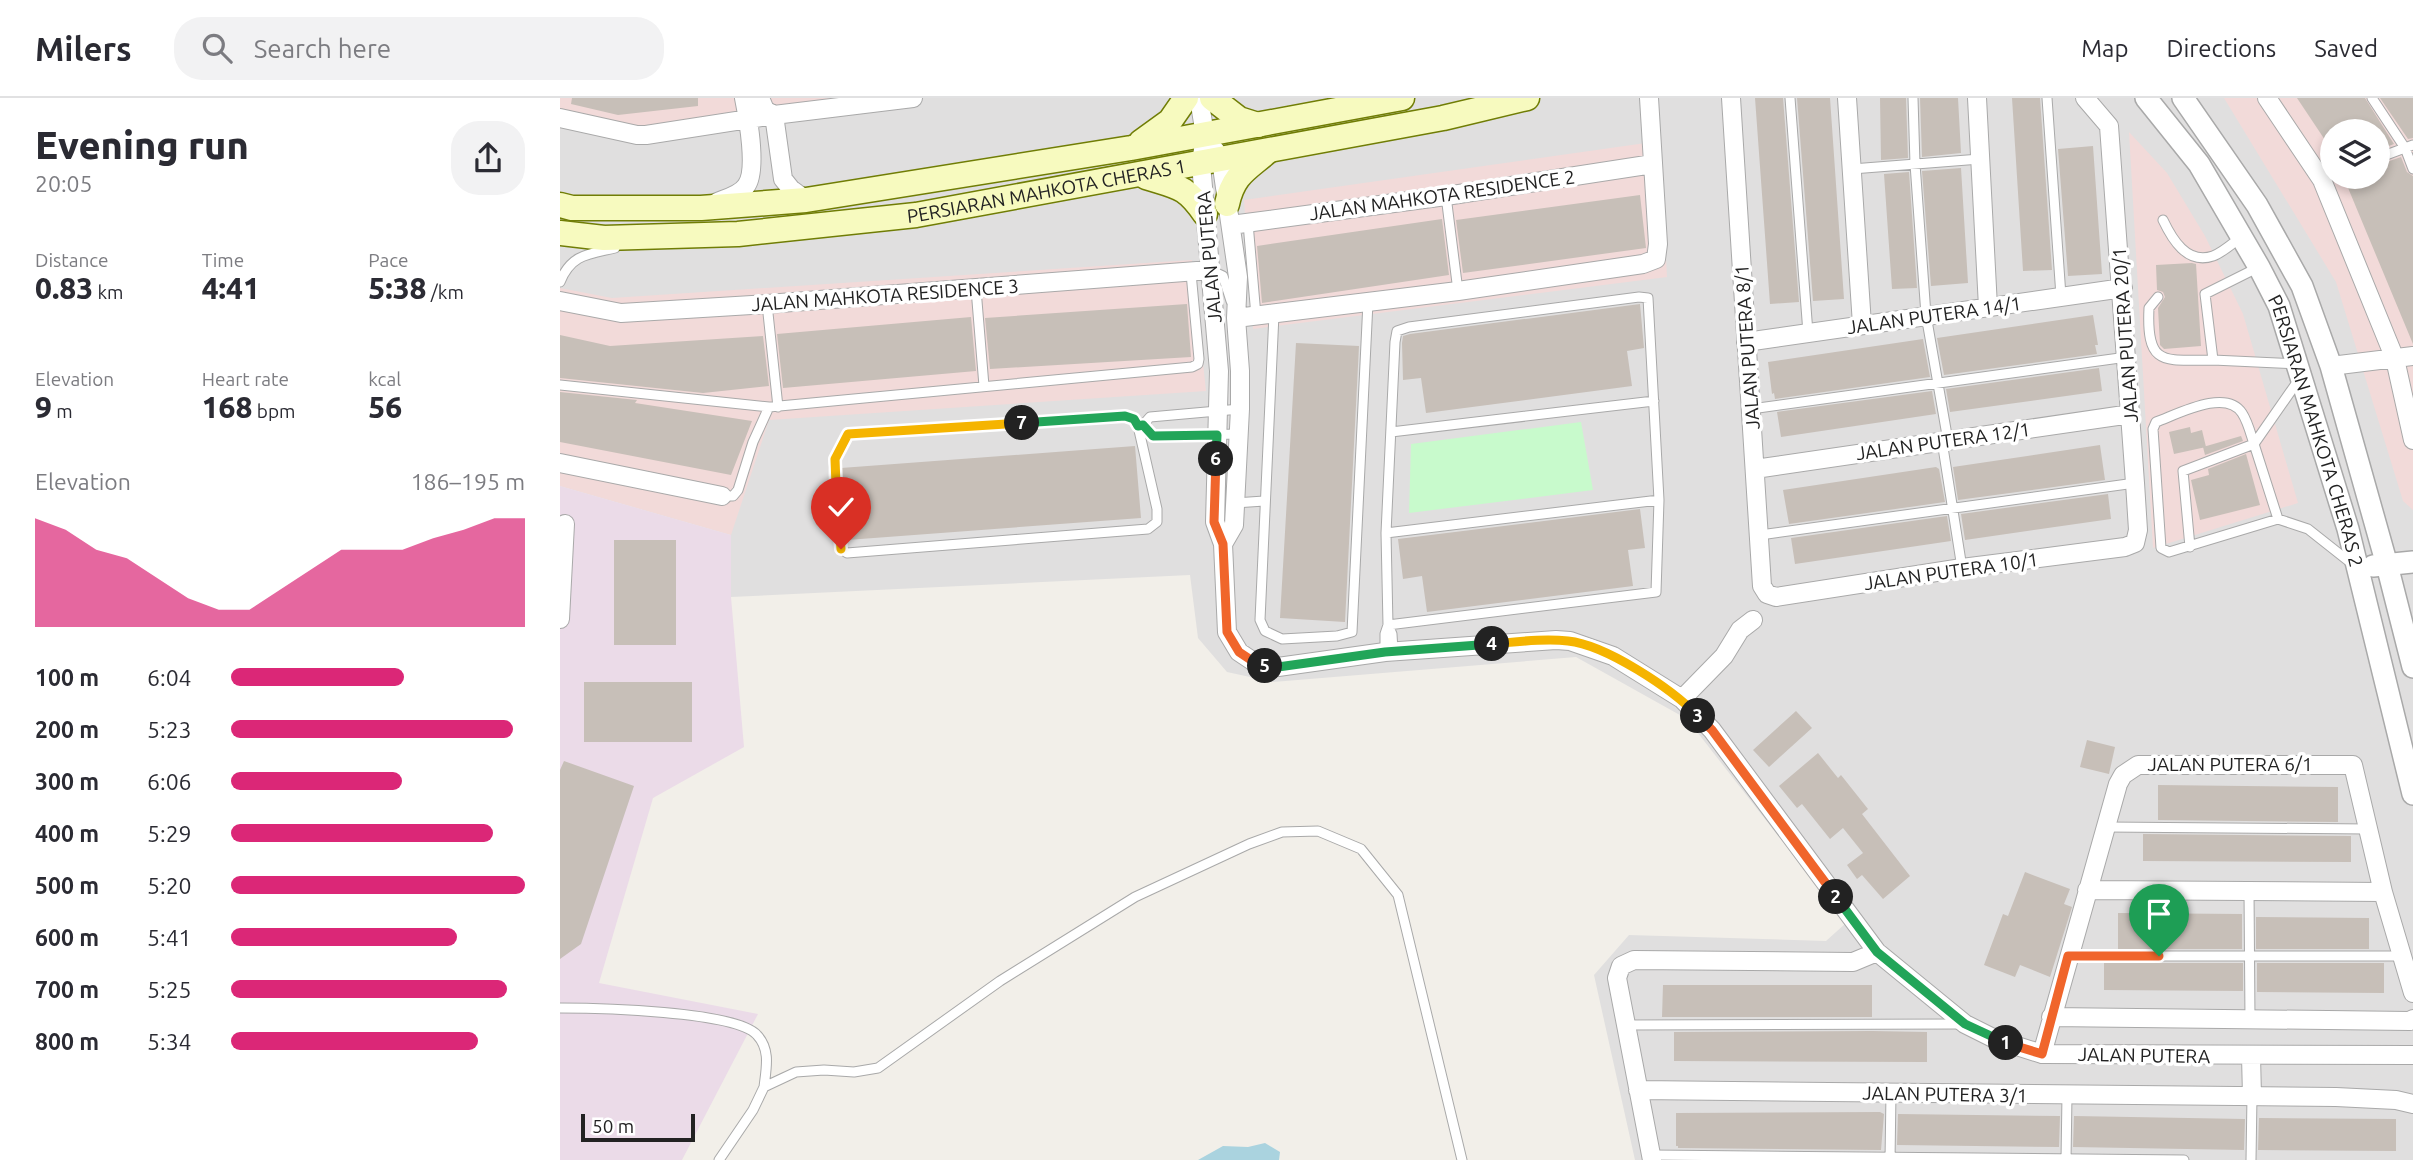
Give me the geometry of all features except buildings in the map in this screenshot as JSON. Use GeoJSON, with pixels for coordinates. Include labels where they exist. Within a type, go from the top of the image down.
{"type":"FeatureCollection","features":[{"type":"Feature","properties":{"kind":"main road"},"geometry":{"type":"LineString","coordinates":[[1131,148],[1170,121],[1186,98]]}},
{"type":"Feature","properties":{"kind":"main road"},"geometry":{"type":"LineString","coordinates":[[1212,98],[1239,119],[1258,125]]}},
{"type":"Feature","properties":{"kind":"main road","name":"PERSIARAN MAHKOTA CHERAS 1"},"geometry":{"type":"LineString","coordinates":[[560,205],[572,208],[701,208],[806,200],[1131,148],[1402,98]]}},
{"type":"Feature","properties":{"kind":"main road","name":"PERSIARAN MAHKOTA CHERAS 1"},"geometry":{"type":"LineString","coordinates":[[560,233],[604,238],[738,233],[916,215],[1267,152],[1443,118],[1527,98]]}},
{"type":"Feature","properties":{"kind":"main road"},"geometry":{"type":"LineString","coordinates":[[1140,175],[1181,188],[1228,216],[1230,188],[1236,179],[1267,152]]}},
{"type":"Feature","properties":{"kind":"street"},"geometry":{"type":"LineString","coordinates":[[701,208],[734,196],[746,188],[752,175],[744,98]]}},
{"type":"Feature","properties":{"kind":"street"},"geometry":{"type":"LineString","coordinates":[[760,98],[765,110],[774,116],[783,178],[791,189],[806,200]]}},
{"type":"Feature","properties":{"kind":"street"},"geometry":{"type":"LineString","coordinates":[[560,118],[637,135],[913,98]]}},
{"type":"Feature","properties":{"kind":"street"},"geometry":{"type":"LineString","coordinates":[[1199,98],[1205,135]]}},
{"type":"Feature","properties":{"kind":"street"},"geometry":{"type":"LineString","coordinates":[[1236,318],[1458,290],[1643,264],[1656,259],[1658,244],[1649,98]]}},
{"type":"Feature","properties":{"kind":"street","name":"JALAN PUTERA 8/1"},"geometry":{"type":"LineString","coordinates":[[1731,98],[1762,586],[1767,594]]}},
{"type":"Feature","properties":{"kind":"street"},"geometry":{"type":"LineString","coordinates":[[1847,98],[1862,325]]}},
{"type":"Feature","properties":{"kind":"street"},"geometry":{"type":"LineString","coordinates":[[1978,98],[1988,307]]}},
{"type":"Feature","properties":{"kind":"street","name":"JALAN PUTERA 20/1"},"geometry":{"type":"LineString","coordinates":[[2085,98],[2109,126],[2136,483],[2136,543]]}},
{"type":"Feature","properties":{"kind":"street","name":"PERSIARAN MAHKOTA CHERAS 2"},"geometry":{"type":"LineString","coordinates":[[2146,98],[2199,164],[2259,267],[2278,306],[2300,370],[2358,568],[2413,794]]}},
{"type":"Feature","properties":{"kind":"street","name":"PERSIARAN MAHKOTA CHERAS 2"},"geometry":{"type":"LineString","coordinates":[[2183,98],[2257,205],[2302,286],[2331,366],[2413,667]]}},
{"type":"Feature","properties":{"kind":"street"},"geometry":{"type":"LineString","coordinates":[[2267,98],[2320,168]]}},
{"type":"Feature","properties":{"kind":"street","name":"JALAN PUTERA"},"geometry":{"type":"LineString","coordinates":[[1205,135],[1228,216],[1238,277],[1236,318],[1240,409],[1234,525],[1223,544]]}},
{"type":"Feature","properties":{"kind":"street","name":"JALAN MAHKOTA RESIDENCE 2"},"geometry":{"type":"LineString","coordinates":[[1228,216],[1446,196],[1653,164]]}},
{"type":"Feature","properties":{"kind":"street"},"geometry":{"type":"LineString","coordinates":[[2332,189],[2395,359],[2413,440]]}},
{"type":"Feature","properties":{"kind":"street","name":"JALAN PUTERA"},"geometry":{"type":"LineString","coordinates":[[1228,216],[1210,270],[1219,371],[1214,522],[1223,544],[1227,632],[1239,652],[1248,659],[1257,664],[1278,667],[1389,652],[1570,641],[1613,656],[1682,699],[1712,730],[1877,952],[1965,1024],[1995,1039],[2042,1054],[2413,1055]]}},
{"type":"Feature","properties":{"kind":"street","name":"JALAN MAHKOTA RESIDENCE 3"},"geometry":{"type":"LineString","coordinates":[[560,301],[621,313],[1210,270]]}},
{"type":"Feature","properties":{"kind":"street","name":"JALAN PUTERA 14/1"},"geometry":{"type":"LineString","coordinates":[[1746,342],[2123,288]]}},
{"type":"Feature","properties":{"kind":"street"},"geometry":{"type":"LineString","coordinates":[[2331,366],[2413,356]]}},
{"type":"Feature","properties":{"kind":"street","name":"JALAN PUTERA 12/1"},"geometry":{"type":"LineString","coordinates":[[1755,469],[2131,414]]}},
{"type":"Feature","properties":{"kind":"street"},"geometry":{"type":"LineString","coordinates":[[560,463],[722,496]]}},
{"type":"Feature","properties":{"kind":"street"},"geometry":{"type":"LineString","coordinates":[[560,619],[565,524]]}},
{"type":"Feature","properties":{"kind":"street","name":"JALAN PUTERA 10/1"},"geometry":{"type":"LineString","coordinates":[[1767,594],[1776,597],[1962,568],[2125,547],[2136,543]]}},
{"type":"Feature","properties":{"kind":"street"},"geometry":{"type":"LineString","coordinates":[[2358,568],[2413,562]]}},
{"type":"Feature","properties":{"kind":"street"},"geometry":{"type":"LineString","coordinates":[[1682,699],[1724,656],[1740,630],[1753,620],[1767,594]]}},
{"type":"Feature","properties":{"kind":"street","name":"JALAN PUTERA 6/1"},"geometry":{"type":"LineString","coordinates":[[2042,1054],[2118,785],[2123,775],[2137,765],[2350,763],[2355,767],[2383,892],[2413,993]]}},
{"type":"Feature","properties":{"kind":"street"},"geometry":{"type":"LineString","coordinates":[[2087,890],[2383,892]]}},
{"type":"Feature","properties":{"kind":"street"},"geometry":{"type":"LineString","coordinates":[[1651,1158],[1617,978],[1622,966],[1634,960],[1853,962],[1877,952]]}},
{"type":"Feature","properties":{"kind":"street"},"geometry":{"type":"LineString","coordinates":[[2052,1017],[2412,1020]]}},
{"type":"Feature","properties":{"kind":"street"},"geometry":{"type":"LineString","coordinates":[[2251,1056],[2252,1096]]}},
{"type":"Feature","properties":{"kind":"street","name":"JALAN PUTERA 3/1"},"geometry":{"type":"LineString","coordinates":[[1638,1090],[2372,1098],[2413,1104]]}},
{"type":"Feature","properties":{"kind":"lane"},"geometry":{"type":"LineString","coordinates":[[1790,98],[1808,333]]}},
{"type":"Feature","properties":{"kind":"lane"},"geometry":{"type":"LineString","coordinates":[[1913,98],[1926,315],[1938,382],[1952,509],[1962,568]]}},
{"type":"Feature","properties":{"kind":"lane"},"geometry":{"type":"LineString","coordinates":[[2047,98],[2061,296]]}},
{"type":"Feature","properties":{"kind":"lane"},"geometry":{"type":"LineString","coordinates":[[2372,98],[2409,146],[2413,169]]}},
{"type":"Feature","properties":{"kind":"lane"},"geometry":{"type":"LineString","coordinates":[[2390,153],[2409,146]]}},
{"type":"Feature","properties":{"kind":"lane"},"geometry":{"type":"LineString","coordinates":[[1852,169],[1980,159]]}},
{"type":"Feature","properties":{"kind":"lane"},"geometry":{"type":"LineString","coordinates":[[1446,196],[1458,290]]}},
{"type":"Feature","properties":{"kind":"lane"},"geometry":{"type":"LineString","coordinates":[[1228,216],[1265,315],[1260,620],[1265,631],[1282,639],[1337,636],[1352,632],[1368,302]]}},
{"type":"Feature","properties":{"kind":"lane"},"geometry":{"type":"LineString","coordinates":[[2163,220],[2172,239],[2185,253],[2196,256],[2212,257],[2241,237]]}},
{"type":"Feature","properties":{"kind":"lane"},"geometry":{"type":"LineString","coordinates":[[560,282],[579,256],[617,248],[642,237]]}},
{"type":"Feature","properties":{"kind":"lane"},"geometry":{"type":"LineString","coordinates":[[2213,360],[2202,294],[2259,267]]}},
{"type":"Feature","properties":{"kind":"lane"},"geometry":{"type":"LineString","coordinates":[[1210,270],[1223,276],[1236,318]]}},
{"type":"Feature","properties":{"kind":"lane"},"geometry":{"type":"LineString","coordinates":[[560,385],[773,407],[1192,366],[1198,364],[1199,359],[1191,273]]}},
{"type":"Feature","properties":{"kind":"lane"},"geometry":{"type":"LineString","coordinates":[[975,289],[984,386]]}},
{"type":"Feature","properties":{"kind":"lane"},"geometry":{"type":"LineString","coordinates":[[2158,297],[2149,309],[2152,349],[2160,358],[2171,361],[2213,360],[2300,370],[2254,444],[2183,471],[2190,547]]}},
{"type":"Feature","properties":{"kind":"lane"},"geometry":{"type":"LineString","coordinates":[[1388,625],[1656,592],[1658,500],[1648,298],[1409,327],[1397,331],[1386,533],[1388,625],[1392,634],[1389,652]]}},
{"type":"Feature","properties":{"kind":"lane"},"geometry":{"type":"LineString","coordinates":[[722,496],[733,496],[738,491],[753,443],[773,407],[767,304]]}},
{"type":"Feature","properties":{"kind":"lane"},"geometry":{"type":"LineString","coordinates":[[1751,409],[2127,357]]}},
{"type":"Feature","properties":{"kind":"lane"},"geometry":{"type":"LineString","coordinates":[[1391,432],[1654,401]]}},
{"type":"Feature","properties":{"kind":"lane"},"geometry":{"type":"LineString","coordinates":[[2278,519],[2242,412],[2230,403],[2214,401],[2156,422],[2154,429],[2161,548],[2169,552],[2190,547],[2278,519],[2308,529],[2358,568]]}},
{"type":"Feature","properties":{"kind":"lane"},"geometry":{"type":"LineString","coordinates":[[1141,425],[1150,417],[1240,409]]}},
{"type":"Feature","properties":{"kind":"lane"},"geometry":{"type":"LineString","coordinates":[[1141,425],[1157,509],[1157,522],[1148,529],[847,553],[841,549],[834,467],[835,459],[848,434],[1125,416],[1134,419],[1141,425],[1153,436],[1238,434]]}},
{"type":"Feature","properties":{"kind":"lane"},"geometry":{"type":"LineString","coordinates":[[1760,535],[2136,483]]}},
{"type":"Feature","properties":{"kind":"lane"},"geometry":{"type":"LineString","coordinates":[[1386,533],[1658,500]]}},
{"type":"Feature","properties":{"kind":"lane"},"geometry":{"type":"LineString","coordinates":[[1235,503],[1264,501]]}},
{"type":"Feature","properties":{"kind":"lane"},"geometry":{"type":"LineString","coordinates":[[2106,827],[2368,829]]}},
{"type":"Feature","properties":{"kind":"lane"},"geometry":{"type":"LineString","coordinates":[[764,1087],[796,1072],[853,1072],[878,1068],[1000,981],[1135,897],[1249,844],[1282,832],[1318,831],[1361,849],[1398,895],[1462,1160]]}},
{"type":"Feature","properties":{"kind":"lane"},"geometry":{"type":"LineString","coordinates":[[2249,891],[2250,1019]]}},
{"type":"Feature","properties":{"kind":"lane"},"geometry":{"type":"LineString","coordinates":[[2068,956],[2403,956]]}},
{"type":"Feature","properties":{"kind":"lane"},"geometry":{"type":"LineString","coordinates":[[560,1008],[615,1008],[738,1023],[757,1035],[768,1058],[764,1087],[753,1110],[719,1160]]}},
{"type":"Feature","properties":{"kind":"lane"},"geometry":{"type":"LineString","coordinates":[[1627,1025],[1965,1024]]}},
{"type":"Feature","properties":{"kind":"lane"},"geometry":{"type":"LineString","coordinates":[[1890,1159],[1891,1093]]}},
{"type":"Feature","properties":{"kind":"lane"},"geometry":{"type":"LineString","coordinates":[[2066,1159],[2067,1095]]}},
{"type":"Feature","properties":{"kind":"lane"},"geometry":{"type":"LineString","coordinates":[[2251,1160],[2252,1096]]}},
{"type":"Feature","properties":{"kind":"lane"},"geometry":{"type":"LineString","coordinates":[[1651,1158],[2184,1160]]}},
{"type":"Feature","properties":{"kind":"shaded area"},"geometry":{"type":"Polygon","coordinates":[[[560,98],[2413,98],[2413,1160],[1635,1160],[1594,975],[1629,935],[1826,941],[1846,923],[1687,719],[1576,657],[1273,682],[1227,672],[1198,638],[1190,575],[731,597],[731,535],[560,486],[560,98]]]}},
{"type":"Feature","properties":{"kind":"shaded area"},"geometry":{"type":"Polygon","coordinates":[[[560,98],[876,98],[639,130],[560,112],[560,98]]]}},
{"type":"Feature","properties":{"kind":"shaded area"},"geometry":{"type":"Polygon","coordinates":[[[2224,98],[2413,98],[2413,510],[2403,501],[2336,282],[2224,98]]]}},
{"type":"Feature","properties":{"kind":"shaded area"},"geometry":{"type":"Polygon","coordinates":[[[2129,132],[2167,173],[2205,236],[2243,314],[2298,503],[2153,548],[2129,132]]]}},
{"type":"Feature","properties":{"kind":"shaded area"},"geometry":{"type":"Polygon","coordinates":[[[1660,141],[1667,277],[1253,329],[1244,200],[1660,141]]]}},
{"type":"Feature","properties":{"kind":"shaded area"},"geometry":{"type":"Polygon","coordinates":[[[1192,260],[1206,391],[769,420],[731,535],[560,486],[560,288],[612,298],[1192,260]]]}},
{"type":"Feature","properties":{"kind":"shaded area"},"geometry":{"type":"Polygon","coordinates":[[[560,486],[731,535],[731,597],[744,747],[653,798],[599,983],[758,1014],[682,1160],[560,1160],[560,486]]]}},
{"type":"Feature","properties":{"kind":"green space"},"geometry":{"type":"Polygon","coordinates":[[[1581,422],[1593,490],[1409,513],[1411,444],[1581,422]]]}},
{"type":"Feature","properties":{"kind":"water"},"geometry":{"type":"Polygon","coordinates":[[[1265,1143],[1280,1152],[1279,1160],[1198,1160],[1223,1146],[1248,1147],[1265,1143]]]}},
{"type":"Feature","properties":{"kind":"route"},"geometry":{"type":"LineString","coordinates":[[841,549],[834,467],[835,459],[848,434],[1125,416],[1134,419],[1138,426],[1143,425],[1153,436],[1217,435],[1214,522],[1223,544],[1227,632],[1239,652],[1257,664],[1278,667],[1385,652],[1556,640],[1570,641],[1613,656],[1682,699],[1712,730],[1877,952],[1965,1024],[2018,1048],[2042,1054],[2068,956],[2159,956]]}}]}
